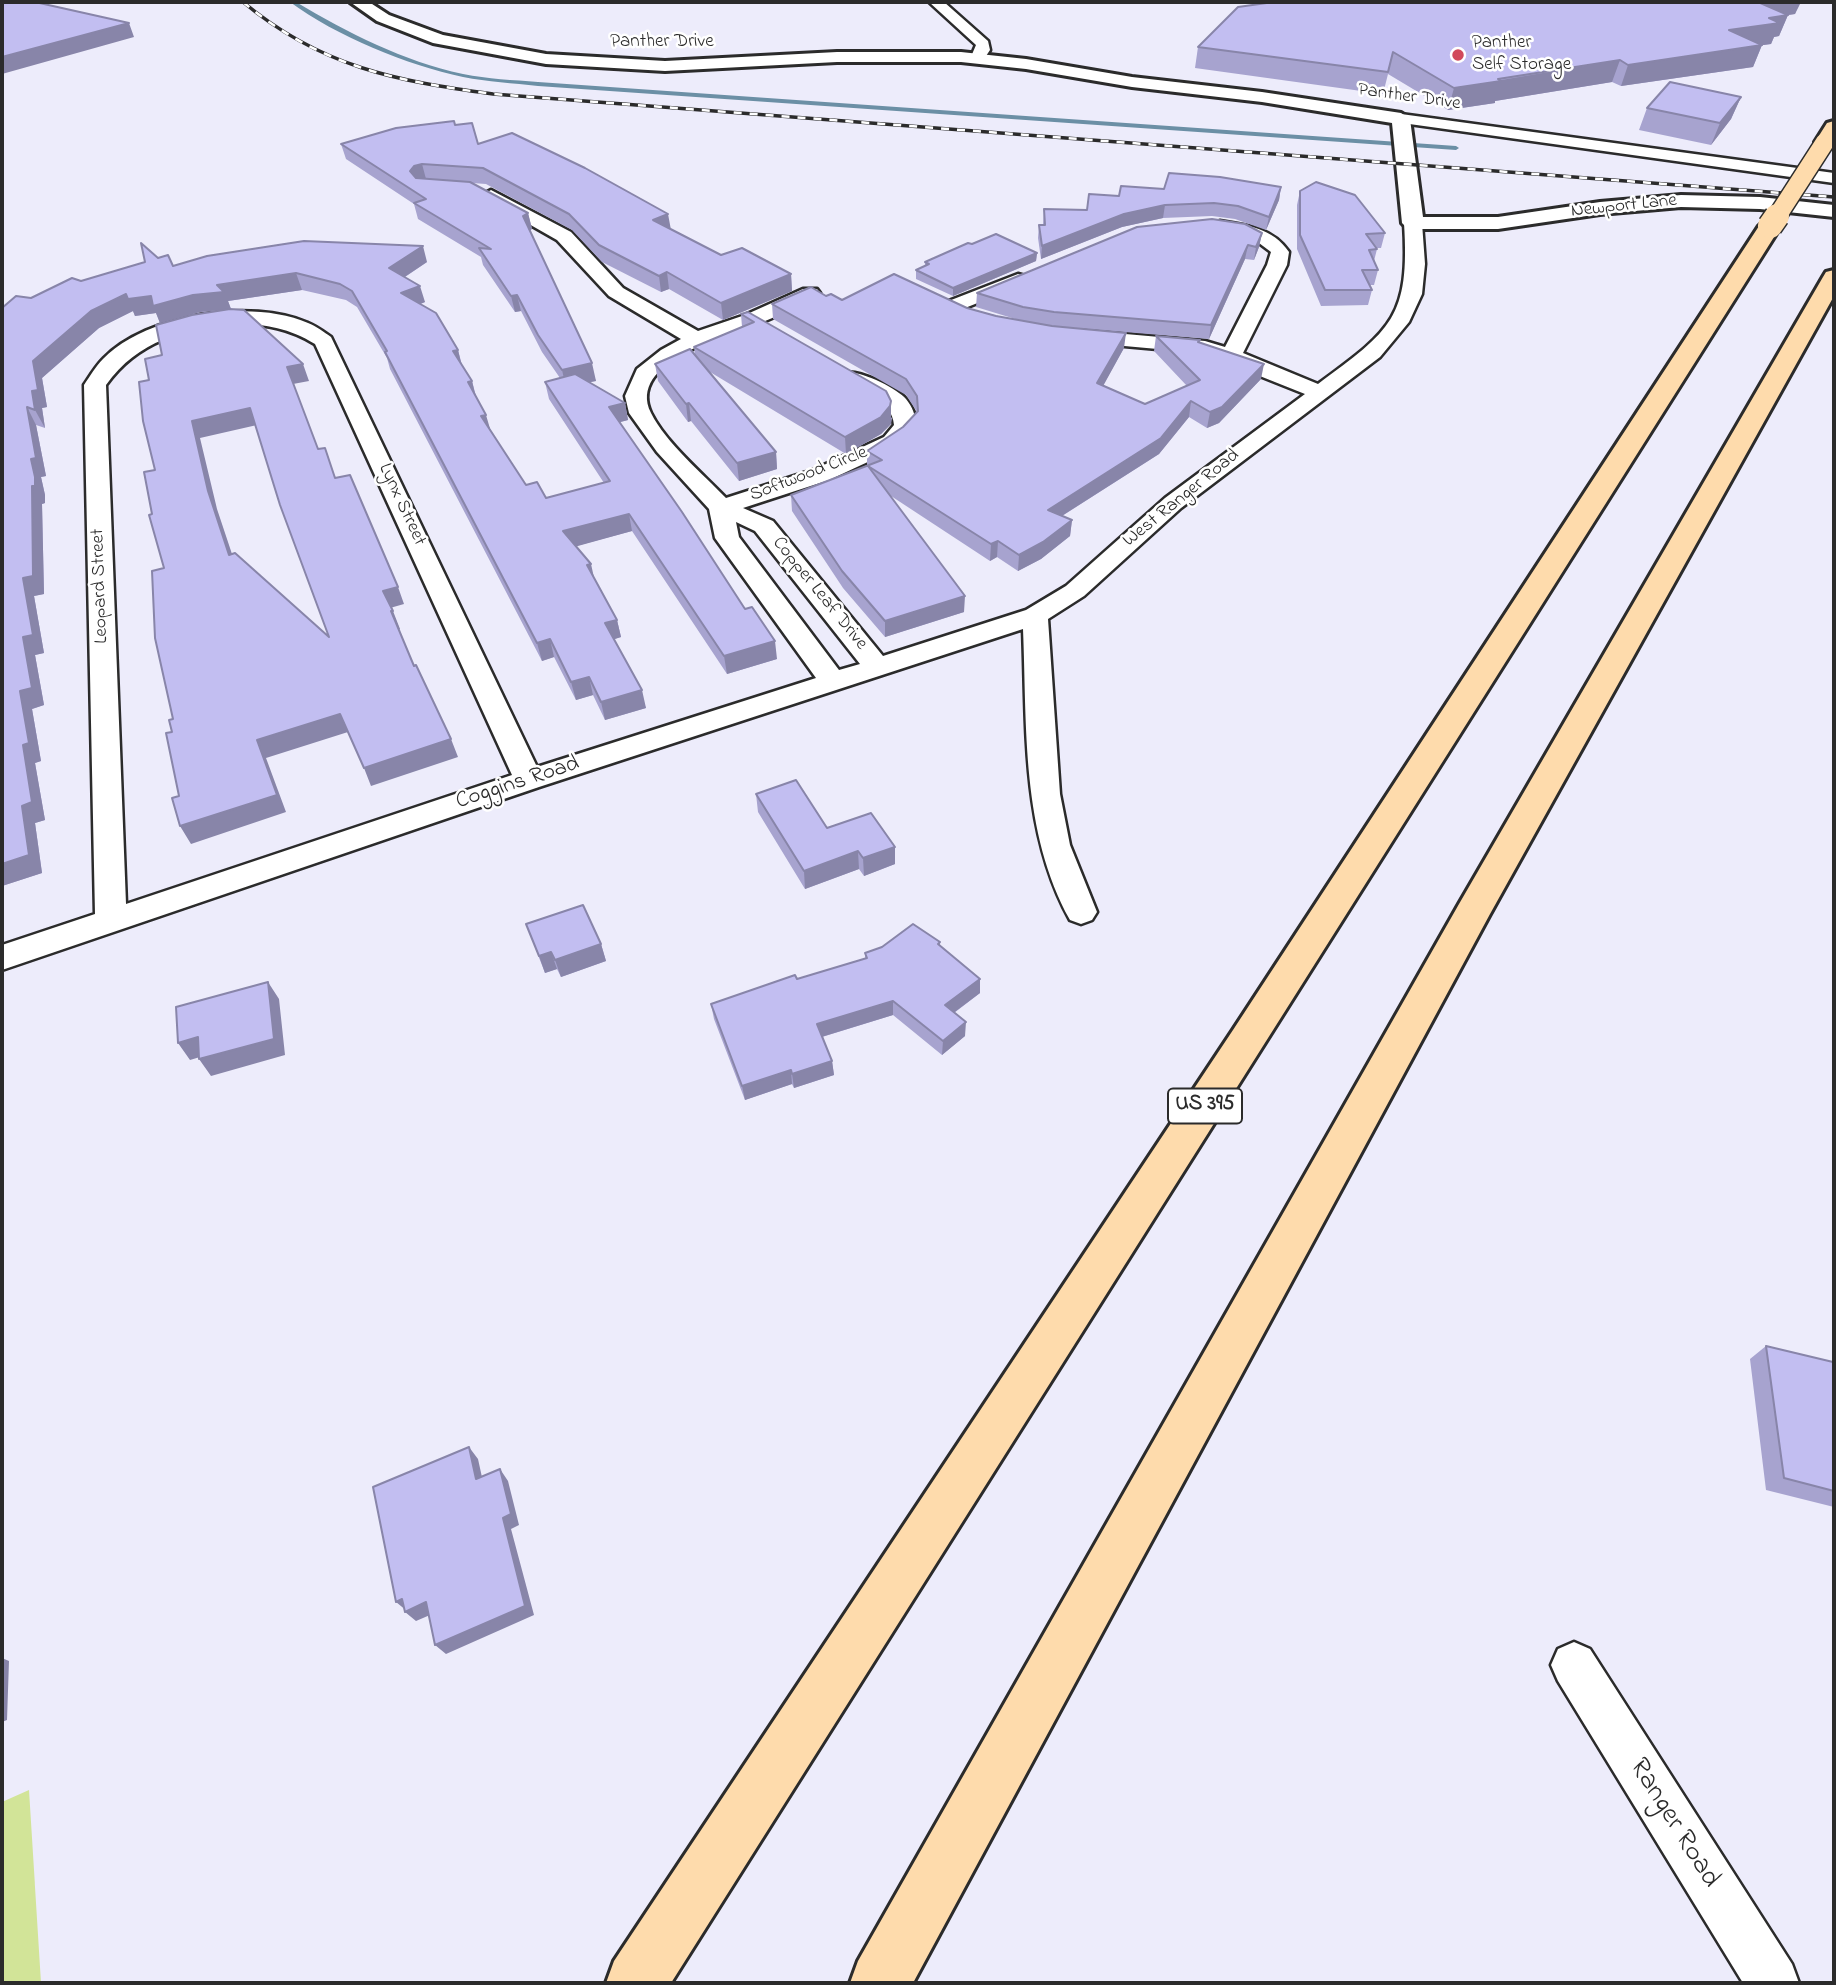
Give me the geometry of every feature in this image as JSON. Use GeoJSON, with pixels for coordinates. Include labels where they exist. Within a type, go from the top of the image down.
{"type":"FeatureCollection","features":[{"type":"Feature","properties":{"kind":"highway","name":"US 395"},"geometry":{"type":"LineString","coordinates":[[636,1983],[1247,1041],[1337,896],[1829,134]]}},
{"type":"Feature","properties":{"kind":"highway"},"geometry":{"type":"LineString","coordinates":[[880,1983],[1367,1104],[1710,491],[1834,277]]}},
{"type":"Feature","properties":{"kind":"street","name":"Panther Drive"},"geometry":{"type":"LineString","coordinates":[[358,2],[383,18],[439,39],[506,53],[591,64],[704,65],[880,56],[977,58],[1401,119],[1834,177]]}},
{"type":"Feature","properties":{"kind":"street"},"geometry":{"type":"LineString","coordinates":[[936,2],[983,44],[983,50],[977,58]]}},
{"type":"Feature","properties":{"kind":"street","name":"West Ranger Road"},"geometry":{"type":"LineString","coordinates":[[1035,616],[1075,591],[1173,503],[1373,353],[1398,327],[1411,305],[1417,274],[1401,119]]}},
{"type":"Feature","properties":{"kind":"street"},"geometry":{"type":"LineString","coordinates":[[479,191],[564,236],[616,292],[696,339]]}},
{"type":"Feature","properties":{"kind":"street","name":"Newport Lane"},"geometry":{"type":"LineString","coordinates":[[1413,223],[1498,223],[1600,208],[1681,201],[1760,203],[1834,211]]}},
{"type":"Feature","properties":{"kind":"street"},"geometry":{"type":"LineString","coordinates":[[1206,225],[1251,232],[1274,242],[1280,252],[1277,265],[1231,355]]}},
{"type":"Feature","properties":{"kind":"street"},"geometry":{"type":"LineString","coordinates":[[975,317],[946,304],[1041,270]]}},
{"type":"Feature","properties":{"kind":"street","name":"Copper Leaf Drive"},"geometry":{"type":"LineString","coordinates":[[810,293],[752,319],[696,339],[668,354],[644,373],[636,396],[640,413],[665,447],[721,507],[764,526],[877,667]]}},
{"type":"Feature","properties":{"kind":"street","name":"Lynx Street"},"geometry":{"type":"LineString","coordinates":[[209,320],[236,317],[282,320],[300,325],[324,341],[529,780]]}},
{"type":"Feature","properties":{"kind":"street"},"geometry":{"type":"LineString","coordinates":[[752,319],[775,332]]}},
{"type":"Feature","properties":{"kind":"street","name":"Leopard Street"},"geometry":{"type":"LineString","coordinates":[[111,922],[95,385],[111,361],[127,349],[174,328],[209,320]]}},
{"type":"Feature","properties":{"kind":"street"},"geometry":{"type":"LineString","coordinates":[[1065,334],[1205,347],[1320,392]]}},
{"type":"Feature","properties":{"kind":"street","name":"Softwood Circle"},"geometry":{"type":"LineString","coordinates":[[721,507],[821,475],[892,442],[905,425],[904,413],[896,401],[832,365]]}},
{"type":"Feature","properties":{"kind":"street","name":"Copper Leaf Drive"},"geometry":{"type":"LineString","coordinates":[[721,507],[727,538],[833,681]]}},
{"type":"Feature","properties":{"kind":"street"},"geometry":{"type":"LineString","coordinates":[[1035,616],[1045,794],[1055,845],[1081,912]]}},
{"type":"Feature","properties":{"kind":"street","name":"Coggins Road"},"geometry":{"type":"LineString","coordinates":[[2,958],[529,780],[1035,616]]}},
{"type":"Feature","properties":{"kind":"street","name":"Ranger Road"},"geometry":{"type":"LineString","coordinates":[[1574,1665],[1773,1983]]}},
{"type":"Feature","properties":{"kind":"green space"},"geometry":{"type":"Polygon","coordinates":[[[29,1790],[41,1983],[2,1983],[2,1802],[29,1790]]]}},
{"type":"Feature","properties":{"kind":"building"},"geometry":{"type":"Polygon","coordinates":[[[35,2],[129,23],[2,57],[2,3],[35,2]]]}},
{"type":"Feature","properties":{"kind":"building"},"geometry":{"type":"Polygon","coordinates":[[[1274,2],[1758,2],[1788,15],[1769,18],[1780,23],[1729,30],[1762,45],[1628,65],[1620,60],[1454,88],[1393,52],[1388,72],[1198,47],[1238,7],[1274,2]]]}},
{"type":"Feature","properties":{"kind":"building"},"geometry":{"type":"Polygon","coordinates":[[[1670,82],[1741,97],[1720,123],[1647,108],[1670,82]]]}},
{"type":"Feature","properties":{"kind":"building"},"geometry":{"type":"Polygon","coordinates":[[[454,121],[455,125],[472,123],[478,144],[512,133],[585,168],[668,214],[653,220],[721,255],[742,248],[791,274],[721,303],[667,272],[659,276],[599,245],[569,214],[483,168],[422,164],[414,166],[410,171],[416,178],[470,182],[528,213],[523,216],[592,363],[562,370],[538,335],[517,295],[511,296],[479,248],[491,249],[414,203],[426,199],[341,144],[396,128],[454,121]]]}},
{"type":"Feature","properties":{"kind":"building"},"geometry":{"type":"Polygon","coordinates":[[[1169,173],[1220,177],[1281,187],[1269,217],[1238,206],[1214,203],[1165,205],[1124,214],[1042,246],[1039,225],[1045,225],[1044,209],[1087,210],[1089,194],[1119,196],[1121,186],[1164,189],[1169,173]]]}},
{"type":"Feature","properties":{"kind":"building"},"geometry":{"type":"Polygon","coordinates":[[[1316,182],[1355,195],[1385,233],[1366,234],[1377,249],[1369,250],[1378,270],[1362,270],[1372,290],[1325,290],[1300,235],[1300,191],[1316,182]]]}},
{"type":"Feature","properties":{"kind":"building"},"geometry":{"type":"Polygon","coordinates":[[[1212,219],[1245,224],[1262,233],[1256,247],[1248,245],[1211,325],[1054,312],[1023,307],[977,293],[1137,227],[1212,219]]]}},
{"type":"Feature","properties":{"kind":"building"},"geometry":{"type":"Polygon","coordinates":[[[996,234],[1037,253],[953,288],[916,270],[929,264],[925,262],[996,234]]]}},
{"type":"Feature","properties":{"kind":"building"},"geometry":{"type":"Polygon","coordinates":[[[304,241],[423,246],[389,268],[420,286],[401,293],[436,313],[458,350],[453,351],[472,381],[468,382],[486,415],[481,416],[526,485],[537,482],[546,498],[610,481],[545,382],[575,374],[625,403],[609,407],[745,609],[752,607],[775,641],[724,656],[629,514],[563,531],[591,564],[587,565],[617,620],[605,623],[642,690],[601,702],[589,677],[571,682],[550,639],[537,643],[385,352],[387,351],[352,291],[340,284],[296,273],[217,285],[224,292],[193,295],[153,306],[151,296],[128,299],[126,294],[91,311],[33,361],[38,390],[32,391],[35,410],[27,407],[36,458],[31,459],[35,477],[35,486],[32,486],[33,576],[23,578],[33,635],[23,637],[32,688],[20,691],[29,743],[23,745],[32,802],[22,806],[29,855],[2,864],[2,308],[16,296],[31,298],[72,278],[81,281],[145,262],[141,243],[158,258],[168,255],[173,266],[207,256],[304,241]]]}},
{"type":"Feature","properties":{"kind":"building"},"geometry":{"type":"Polygon","coordinates":[[[894,274],[967,308],[996,316],[1052,326],[1126,333],[1097,383],[1145,404],[1200,380],[1156,336],[1200,340],[1198,342],[1264,364],[1222,407],[1210,412],[1191,401],[1161,438],[1048,510],[1072,520],[1043,542],[1019,555],[998,541],[991,544],[868,466],[965,596],[885,621],[842,571],[791,495],[882,460],[867,451],[903,427],[918,411],[917,396],[906,379],[772,304],[811,287],[826,296],[831,294],[842,300],[894,274]]]}},
{"type":"Feature","properties":{"kind":"building"},"geometry":{"type":"Polygon","coordinates":[[[230,309],[244,310],[303,364],[287,367],[318,449],[325,448],[335,478],[350,475],[398,587],[383,591],[414,666],[416,665],[451,739],[364,768],[340,714],[257,740],[277,795],[180,826],[172,798],[179,796],[166,733],[172,732],[169,720],[173,719],[155,638],[152,571],[164,568],[149,515],[152,514],[144,472],[155,470],[143,421],[139,382],[149,380],[145,359],[162,355],[156,325],[192,315],[230,309]],[[250,408],[192,421],[208,491],[229,555],[235,553],[329,637],[280,505],[250,408]]]}},
{"type":"Feature","properties":{"kind":"building"},"geometry":{"type":"Polygon","coordinates":[[[748,312],[886,391],[891,401],[890,406],[881,417],[845,437],[694,347],[754,322],[741,314],[748,312]]]}},
{"type":"Feature","properties":{"kind":"building"},"geometry":{"type":"Polygon","coordinates":[[[690,349],[776,452],[737,463],[689,403],[686,404],[655,364],[690,349]]]}},
{"type":"Feature","properties":{"kind":"building"},"geometry":{"type":"Polygon","coordinates":[[[796,780],[827,828],[871,813],[895,847],[863,858],[858,851],[804,871],[756,794],[796,780]]]}},
{"type":"Feature","properties":{"kind":"building"},"geometry":{"type":"Polygon","coordinates":[[[583,905],[601,944],[555,960],[551,952],[539,956],[526,924],[583,905]]]}},
{"type":"Feature","properties":{"kind":"building"},"geometry":{"type":"Polygon","coordinates":[[[913,924],[940,942],[938,944],[980,979],[945,1005],[966,1022],[943,1041],[893,1001],[817,1024],[832,1061],[792,1074],[791,1070],[742,1086],[711,1004],[795,975],[797,979],[867,958],[865,953],[882,947],[913,924]]]}},
{"type":"Feature","properties":{"kind":"building"},"geometry":{"type":"Polygon","coordinates":[[[268,982],[274,1039],[199,1059],[198,1037],[178,1043],[176,1007],[268,982]]]}},
{"type":"Feature","properties":{"kind":"building"},"geometry":{"type":"Polygon","coordinates":[[[1766,1346],[1833,1362],[1834,1491],[1784,1478],[1766,1346]]]}},
{"type":"Feature","properties":{"kind":"building"},"geometry":{"type":"Polygon","coordinates":[[[469,1447],[476,1479],[500,1469],[511,1514],[503,1518],[525,1606],[435,1645],[426,1602],[405,1612],[402,1599],[396,1602],[373,1487],[469,1447]]]}},
{"type":"Feature","properties":{"kind":"waterway"},"geometry":{"type":"LineString","coordinates":[[293,2],[333,26],[396,55],[481,78],[1456,148]]}},
{"type":"Feature","properties":{"kind":"railway"},"geometry":{"type":"LineString","coordinates":[[243,2],[301,42],[361,68],[424,83],[493,94],[1834,197]]}},
{"type":"Feature","properties":{"kind":"place","name":"Panther Self Storage"},"geometry":{"type":"Point","coordinates":[1458,55]}}]}
